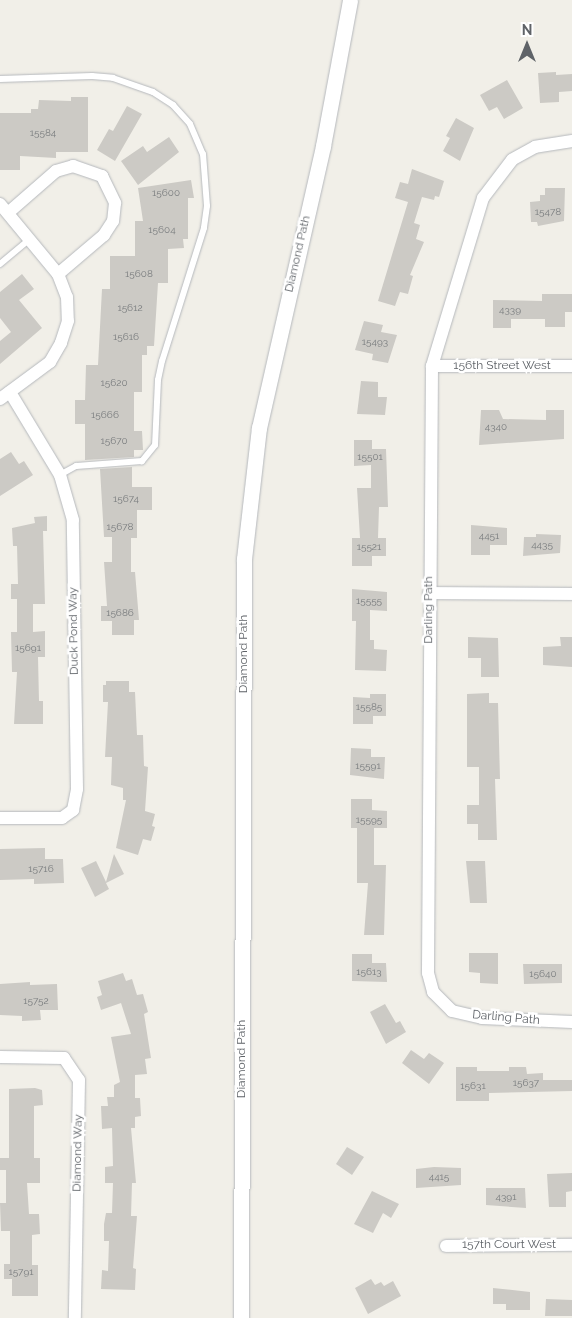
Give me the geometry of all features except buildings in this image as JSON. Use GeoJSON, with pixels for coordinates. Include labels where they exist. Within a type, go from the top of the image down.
{"type":"FeatureCollection","features":[{"type":"Feature","properties":{"kind":"street","name":"Diamond Path"},"geometry":{"type":"LineString","coordinates":[[241,1318],[244,559],[259,428],[323,146],[350,0]]}},
{"type":"Feature","properties":{"kind":"street","name":"Darling Path"},"geometry":{"type":"LineString","coordinates":[[572,141],[535,147],[512,160],[483,198],[432,366],[429,593],[428,973],[433,992],[452,1011],[482,1018],[572,1022]]}},
{"type":"Feature","properties":{"kind":"street"},"geometry":{"type":"LineString","coordinates":[[5,396],[50,362],[61,343],[68,321],[67,297],[58,274],[4,208],[56,171],[73,166],[102,176],[116,203],[113,221],[104,235],[58,274]]}},
{"type":"Feature","properties":{"kind":"street","name":"156th Street West"},"geometry":{"type":"LineString","coordinates":[[432,366],[572,366]]}},
{"type":"Feature","properties":{"kind":"street","name":"Duck Pond Way"},"geometry":{"type":"LineString","coordinates":[[0,818],[62,818],[72,810],[77,789],[72,520],[60,475],[5,396]]}},
{"type":"Feature","properties":{"kind":"street"},"geometry":{"type":"LineString","coordinates":[[429,593],[572,594]]}},
{"type":"Feature","properties":{"kind":"street","name":"Diamond Way"},"geometry":{"type":"LineString","coordinates":[[0,1057],[64,1058],[80,1080],[75,1318]]}},
{"type":"Feature","properties":{"kind":"street","name":"157th Court West"},"geometry":{"type":"LineString","coordinates":[[446,1246],[572,1245]]}},
{"type":"Feature","properties":{"kind":"lane"},"geometry":{"type":"LineString","coordinates":[[0,79],[92,76],[113,78],[153,92],[172,105],[190,124],[203,154],[207,206],[204,228],[162,361],[155,445],[142,460],[76,466],[60,475]]}},
{"type":"Feature","properties":{"kind":"lane"},"geometry":{"type":"LineString","coordinates":[[0,264],[31,239]]}}]}
